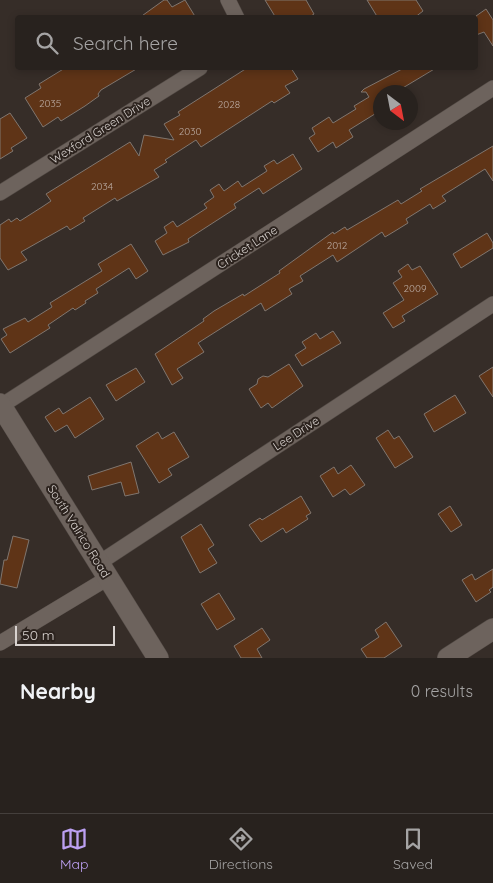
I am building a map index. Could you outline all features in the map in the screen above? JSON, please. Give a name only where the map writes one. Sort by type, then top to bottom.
[{"type":"street","points":[[228,0],[236,15]]},
{"type":"street","name":"Wexford Green Drive","points":[[0,193],[197,70]]},
{"type":"street","name":"Cricket Lane","points":[[1,405],[493,88]]},
{"type":"street","name":"Lee Drive","points":[[0,643],[103,570],[493,304]]},
{"type":"street","name":"South Valrico Road","points":[[1,405],[158,658]]},
{"type":"street","points":[[448,658],[493,629]]},
{"type":"building","points":[[164,0],[167,0],[172,7],[185,0],[194,15],[143,15]]},
{"type":"building","points":[[265,0],[306,0],[314,14],[312,15],[274,15]]},
{"type":"building","points":[[367,0],[416,0],[423,11],[418,15],[376,15]]},
{"type":"building","points":[[486,9],[493,20],[493,46],[484,32],[478,34],[477,15]]},
{"type":"building","points":[[62,70],[135,70],[101,90],[98,94],[99,96],[61,121],[58,117],[43,127],[25,98],[41,88],[39,84]]},
{"type":"building","points":[[244,70],[292,70],[298,79],[285,86],[290,93],[274,103],[272,101],[201,147],[196,140],[165,160],[167,162],[154,170],[159,177],[117,201],[115,198],[83,218],[85,221],[70,230],[67,226],[21,252],[27,260],[8,270],[0,258],[0,225],[9,219],[11,222],[17,218],[20,221],[42,207],[51,201],[46,194],[130,142],[139,156],[144,135],[174,140],[164,124],[180,115],[178,112]]},
{"type":"building","points":[[400,70],[433,70],[408,85],[373,85],[373,115],[349,130],[353,137],[336,148],[333,142],[318,152],[309,138],[315,134],[312,128],[329,117],[333,123],[356,109],[354,106],[369,97],[366,92],[361,92],[364,89]]},
{"type":"building","points":[[10,113],[27,138],[11,148],[13,151],[0,159],[0,119]]},
{"type":"building","points":[[493,146],[493,181],[485,169],[442,196],[446,201],[433,209],[430,204],[406,219],[408,223],[385,237],[382,232],[337,262],[333,255],[300,276],[303,281],[289,289],[292,294],[265,311],[261,303],[198,343],[204,352],[177,369],[183,378],[172,385],[155,354],[204,321],[203,319],[214,311],[243,294],[244,296],[280,273],[279,271],[333,232],[334,234],[345,227],[347,230],[398,200],[401,204],[422,191],[420,189]]},
{"type":"building","points":[[293,154],[302,169],[263,194],[259,188],[234,204],[236,208],[188,239],[189,242],[163,255],[155,241],[167,233],[164,227],[173,221],[177,227],[207,208],[204,204],[214,197],[210,190],[219,184],[224,191],[238,181],[242,187],[267,171],[264,166],[274,160],[277,164]]},
{"type":"building","points":[[487,233],[493,243],[493,248],[461,268],[453,254]]},
{"type":"building","points":[[131,244],[148,271],[136,279],[129,268],[96,289],[98,293],[85,301],[86,303],[75,310],[73,308],[48,325],[50,328],[10,353],[1,339],[7,335],[3,329],[25,318],[28,322],[52,307],[50,303],[102,271],[98,264]]},
{"type":"building","points":[[408,264],[412,270],[420,266],[438,294],[402,316],[405,321],[393,328],[383,313],[404,300],[393,283],[402,277],[398,271]]},
{"type":"building","points":[[333,331],[341,343],[302,366],[295,355],[306,348],[302,342],[316,333],[320,339]]},
{"type":"building","points":[[289,364],[303,386],[272,408],[268,403],[261,408],[249,389],[257,384],[258,379],[263,376],[268,377]]},
{"type":"building","points":[[493,367],[493,397],[479,376]]},
{"type":"building","points":[[136,368],[145,382],[116,401],[106,385]]},
{"type":"building","points":[[455,395],[466,413],[434,432],[424,414]]},
{"type":"building","points":[[90,397],[104,419],[75,438],[67,425],[55,432],[45,417],[59,408],[63,414]]},
{"type":"building","points":[[388,430],[394,439],[399,436],[413,457],[395,468],[376,438]]},
{"type":"building","points":[[158,432],[162,439],[174,432],[189,457],[168,469],[172,475],[159,483],[136,446]]},
{"type":"building","points":[[131,462],[139,493],[125,496],[121,482],[92,490],[88,476]]},
{"type":"building","points":[[351,465],[365,485],[350,495],[345,489],[333,497],[320,476],[334,467],[338,474]]},
{"type":"building","points":[[301,496],[311,513],[306,516],[308,519],[286,533],[283,528],[261,542],[249,525],[260,518],[262,520]]},
{"type":"building","points":[[450,506],[462,525],[451,532],[438,514]]},
{"type":"building","points":[[201,524],[214,545],[208,549],[217,563],[200,573],[181,537]]},
{"type":"building","points":[[13,536],[29,540],[17,588],[0,584],[4,560],[7,560]]},
{"type":"building","points":[[493,569],[493,587],[489,590],[491,592],[476,602],[462,580],[472,574],[475,580]]},
{"type":"building","points":[[219,593],[235,619],[217,630],[201,604]]},
{"type":"building","points":[[386,622],[402,646],[384,658],[367,658],[361,649],[379,637],[375,630]]},
{"type":"building","points":[[262,628],[270,640],[257,649],[262,658],[241,658],[234,646]]}]
